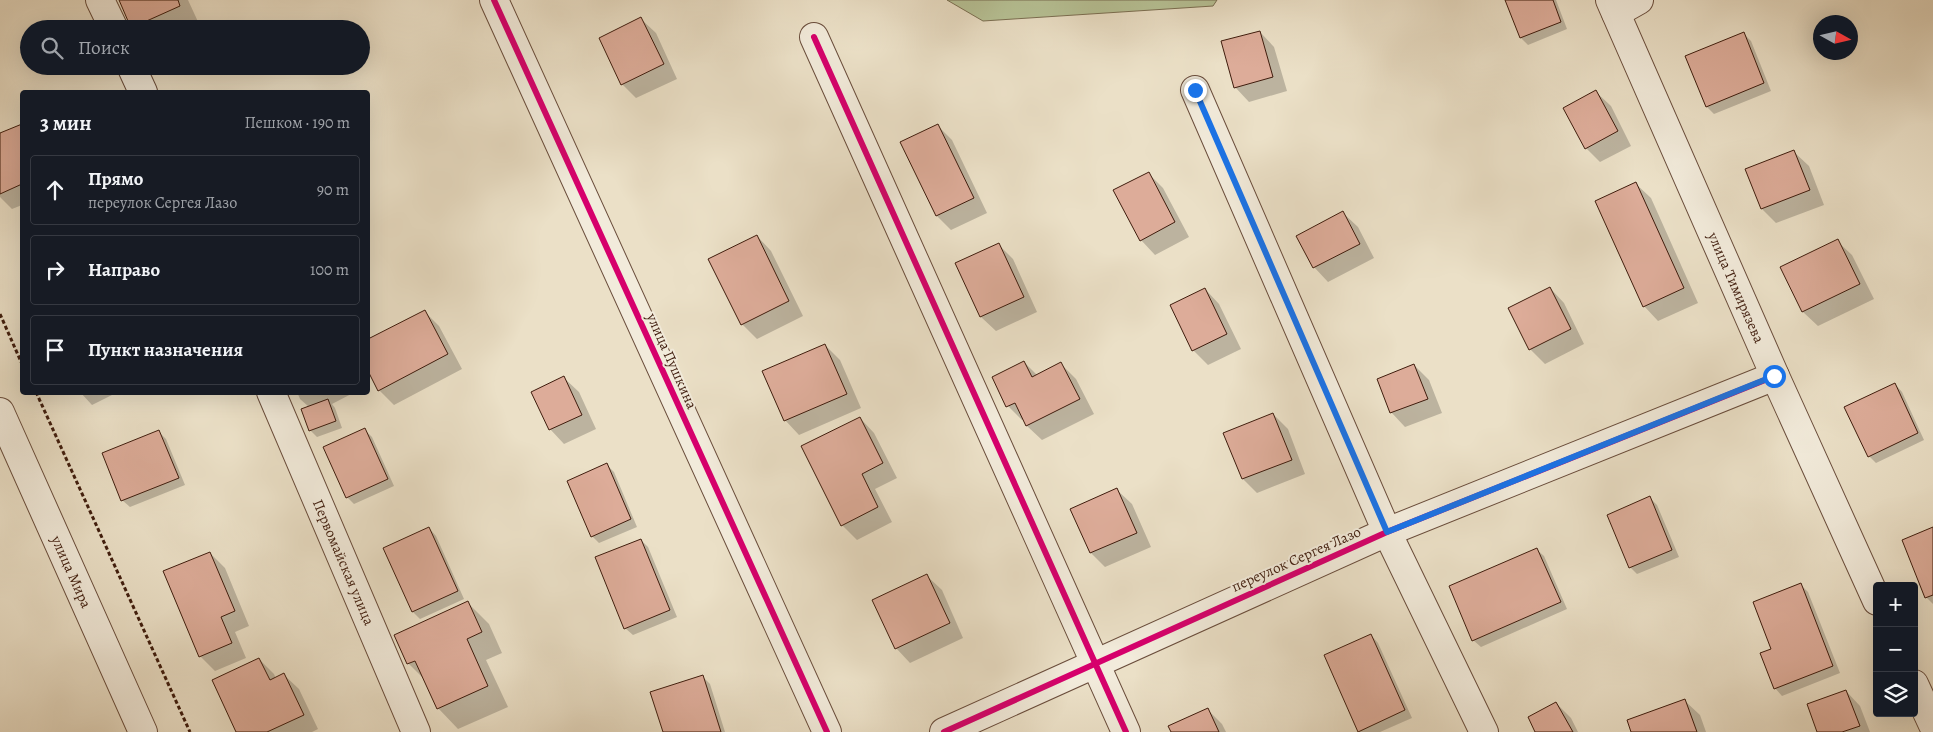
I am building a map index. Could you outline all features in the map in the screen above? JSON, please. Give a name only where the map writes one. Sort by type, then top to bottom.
[{"type":"street","points":[[100,0],[110,20]]},
{"type":"street","name":"улица Пушкина","points":[[494,0],[827,732]]},
{"type":"street","name":"улица Тимирязева","points":[[1622,4],[1774,376],[1873,592]]},
{"type":"street","points":[[814,37],[1126,732]]},
{"type":"street","points":[[135,75],[141,90]]},
{"type":"street","points":[[1195,90],[1387,532],[1484,732]]},
{"type":"street","name":"переулок Сергея Лазо","points":[[944,732],[1387,532],[1774,376]]},
{"type":"street","name":"Первомайская улица","points":[[272,395],[416,732]]},
{"type":"street","name":"улица Мира","points":[[0,412],[143,732]]},
{"type":"street","points":[[1918,693],[1933,725]]},
{"type":"path","points":[[0,314],[20,359]]},
{"type":"path","points":[[37,395],[190,732]]},
{"type":"green space","points":[[947,0],[1217,0],[1213,6],[983,21]]},
{"type":"building","points":[[119,0],[178,0],[180,6],[149,20],[128,20]]},
{"type":"building","points":[[1505,0],[1553,0],[1561,22],[1520,38]]},
{"type":"building","points":[[641,17],[664,64],[621,85],[599,38]]},
{"type":"building","points":[[1260,31],[1273,77],[1234,88],[1221,41]]},
{"type":"building","points":[[1744,32],[1764,83],[1706,107],[1685,56]]},
{"type":"building","points":[[1596,90],[1618,131],[1585,149],[1563,108]]},
{"type":"building","points":[[938,124],[974,198],[936,216],[900,142]]},
{"type":"building","points":[[20,125],[20,185],[0,194],[0,133]]},
{"type":"building","points":[[1794,150],[1810,190],[1761,209],[1745,169]]},
{"type":"building","points":[[1149,172],[1175,222],[1140,241],[1113,190]]},
{"type":"building","points":[[1636,182],[1684,288],[1643,307],[1595,201]]},
{"type":"building","points":[[1343,211],[1360,244],[1313,268],[1296,236]]},
{"type":"building","points":[[757,235],[789,301],[741,325],[708,259]]},
{"type":"building","points":[[1838,239],[1860,284],[1802,312],[1780,267]]},
{"type":"building","points":[[999,243],[1024,297],[980,317],[955,263]]},
{"type":"building","points":[[1550,287],[1571,329],[1529,350],[1508,308]]},
{"type":"building","points":[[1205,288],[1227,334],[1192,351],[1170,305]]},
{"type":"building","points":[[425,310],[448,354],[378,391],[370,375],[370,338]]},
{"type":"building","points":[[825,344],[847,394],[784,421],[762,371]]},
{"type":"building","points":[[1024,361],[1032,377],[1061,362],[1080,399],[1026,426],[1015,403],[1006,407],[992,377]]},
{"type":"building","points":[[1414,364],[1428,399],[1390,413],[1377,379]]},
{"type":"building","points":[[564,376],[582,415],[549,430],[531,392]]},
{"type":"building","points":[[1895,383],[1918,433],[1868,457],[1844,407]]},
{"type":"building","points":[[328,399],[336,421],[309,431],[301,409]]},
{"type":"building","points":[[1273,413],[1292,460],[1242,479],[1223,433]]},
{"type":"building","points":[[860,417],[883,463],[862,474],[878,507],[841,526],[801,446]]},
{"type":"building","points":[[365,428],[388,479],[346,498],[323,447]]},
{"type":"building","points":[[159,430],[179,478],[121,501],[102,453]]},
{"type":"building","points":[[607,463],[631,519],[591,537],[567,481]]},
{"type":"building","points":[[1117,488],[1137,533],[1090,553],[1070,509]]},
{"type":"building","points":[[1650,496],[1672,550],[1629,568],[1607,515]]},
{"type":"building","points":[[429,527],[458,591],[412,612],[383,548]]},
{"type":"building","points":[[1933,527],[1933,595],[1925,598],[1902,540]]},
{"type":"building","points":[[641,539],[670,610],[624,629],[595,557]]},
{"type":"building","points":[[1537,548],[1561,602],[1472,641],[1449,586]]},
{"type":"building","points":[[210,552],[235,611],[221,617],[232,643],[199,657],[163,571]]},
{"type":"building","points":[[927,574],[950,623],[895,649],[872,600]]},
{"type":"building","points":[[1801,583],[1833,666],[1774,689],[1760,653],[1771,649],[1753,602]]},
{"type":"building","points":[[468,601],[482,632],[467,639],[488,686],[437,709],[415,661],[407,664],[394,635]]},
{"type":"building","points":[[1371,634],[1405,710],[1358,732],[1324,655]]},
{"type":"building","points":[[259,658],[270,680],[284,673],[304,715],[267,732],[236,732],[212,680]]},
{"type":"building","points":[[703,675],[721,732],[663,732],[650,692]]},
{"type":"building","points":[[1846,690],[1860,726],[1842,732],[1817,732],[1807,704]]},
{"type":"building","points":[[1685,699],[1697,732],[1631,732],[1627,720]]},
{"type":"building","points":[[1556,702],[1573,732],[1535,732],[1528,717]]},
{"type":"building","points":[[1208,708],[1219,732],[1171,732],[1168,726]]},
{"type":"cycle path","points":[[494,0],[827,732]]},
{"type":"cycle path","points":[[814,37],[1126,732]]},
{"type":"cycle path","points":[[944,732],[1387,532],[1775,376]]},
{"type":"route","points":[[1195,90],[1387,532],[1774,376]]}]
